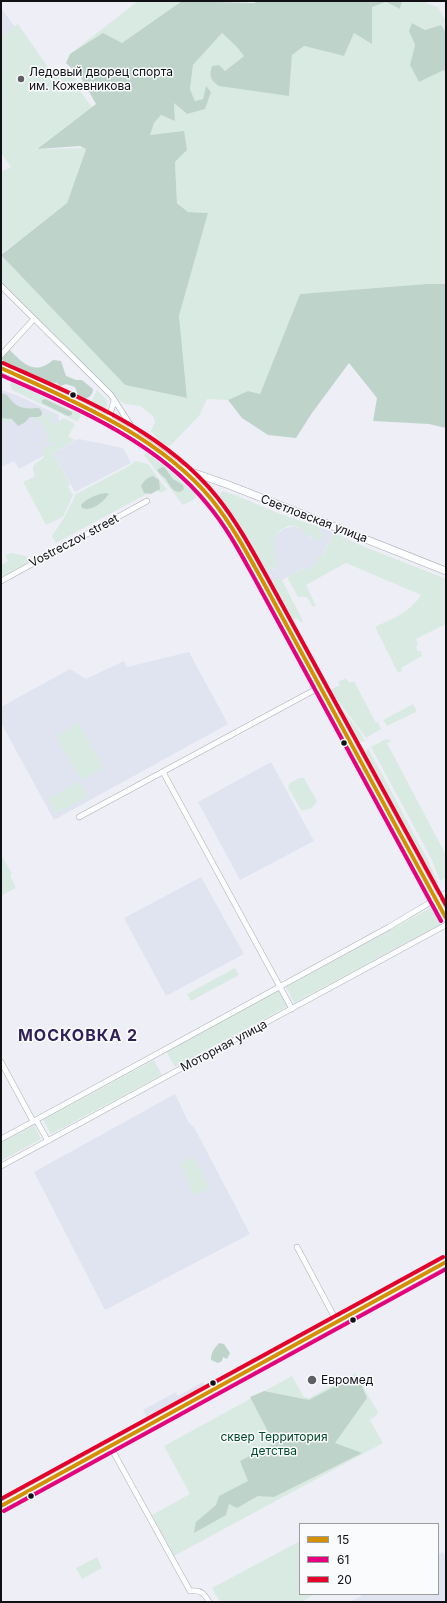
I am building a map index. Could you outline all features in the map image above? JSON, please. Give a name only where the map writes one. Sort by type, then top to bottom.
[{"type":"main road","points":[[1,368],[74,400],[109,419],[181,468],[223,514],[238,538],[446,918]]},
{"type":"main road","name":"Светловская улица","points":[[181,468],[229,485],[446,571]]},
{"type":"main road","points":[[1,1506],[446,1262]]},
{"type":"street","points":[[1,286],[100,383],[114,400],[140,440]]},
{"type":"street","points":[[1,355],[34,319]]},
{"type":"street","points":[[109,419],[114,400]]},
{"type":"street","name":"Vostreczov street","points":[[1,581],[147,502]]},
{"type":"street","points":[[79,817],[320,687]]},
{"type":"street","points":[[163,772],[292,1009]]},
{"type":"street","name":"Моторная улица","points":[[1,1139],[389,927],[446,893]]},
{"type":"street","name":"Моторная улица","points":[[1,1166],[446,925]]},
{"type":"street","points":[[1,1062],[48,1141]]},
{"type":"street","points":[[297,1247],[337,1322]]},
{"type":"street","points":[[110,1446],[190,1591],[199,1591],[204,1593],[209,1602]]},
{"type":"shaded area","points":[[1,8],[15,27],[1,37]]},
{"type":"shaded area","points":[[1,390],[19,396],[59,415],[58,442],[42,450],[45,455],[19,469],[14,461],[1,467]]},
{"type":"shaded area","points":[[79,439],[123,448],[131,463],[75,492],[53,453]]},
{"type":"shaded area","points":[[294,526],[303,529],[311,539],[321,530],[319,527],[338,534],[331,536],[319,563],[304,571],[303,568],[282,580],[277,578],[268,584],[260,570],[266,572],[275,569],[275,537],[283,529]]},
{"type":"shaded area","points":[[189,652],[228,724],[54,820],[1,723],[1,707],[70,669],[86,679],[124,661],[127,667]]},
{"type":"shaded area","points":[[271,762],[314,841],[240,880],[198,802]]},
{"type":"shaded area","points":[[201,877],[244,954],[166,996],[124,918]]},
{"type":"shaded area","points":[[175,1094],[189,1123],[194,1127],[250,1234],[105,1310],[34,1172]]},
{"type":"shaded area","points":[[203,1382],[207,1388],[148,1420],[143,1410],[176,1392],[178,1396]]},
{"type":"shaded area","points":[[443,1552],[446,1558],[446,1602],[350,1602],[363,1595],[439,1595],[439,1554]]},
{"type":"green space","points":[[138,1],[182,1],[122,43],[70,54]]},
{"type":"green space","points":[[182,1],[254,3],[258,1],[402,1],[400,9],[386,2],[372,7],[372,44],[354,33],[344,56],[304,46],[292,55],[289,96],[219,86],[214,82],[211,75],[212,66],[219,65],[225,71],[244,56],[222,33],[193,65],[190,89],[195,101],[203,99],[206,86],[211,92],[205,109],[187,114],[174,103],[175,121],[161,115],[154,123],[150,135],[184,131],[187,150],[175,162],[177,203],[188,212],[208,213],[179,316],[187,398],[125,385],[1,255],[67,203],[86,149],[80,146],[37,149],[96,104],[80,76],[66,63],[70,54],[103,33],[122,43]]},
{"type":"green space","points":[[402,1],[425,1],[426,3],[438,7],[446,21],[446,32],[441,25],[425,30],[412,23],[409,31],[415,45],[410,65],[419,82],[444,70],[446,74],[446,284],[426,284],[300,294],[260,394],[248,391],[228,400],[207,399],[199,416],[170,446],[161,443],[151,431],[155,422],[153,416],[140,406],[125,404],[118,400],[108,388],[1,283],[1,255],[125,385],[187,398],[179,316],[208,213],[188,212],[177,202],[175,162],[187,150],[149,135],[154,123],[160,115],[175,120],[174,103],[187,114],[211,92],[206,87],[203,99],[195,101],[190,89],[193,65],[222,33],[244,56],[225,71],[289,96],[292,55],[303,46],[344,56],[354,33],[372,7],[386,2],[400,9]]},
{"type":"green space","points":[[412,23],[425,30],[441,25],[446,32],[446,74],[444,70],[419,82],[410,65],[415,45],[409,31]]},
{"type":"green space","points":[[18,24],[54,76],[67,67],[77,80],[74,83],[92,107],[28,155],[37,149],[86,148],[67,203],[1,254],[1,172],[11,167],[1,153],[1,37]]},
{"type":"green space","points":[[426,284],[446,284],[446,428],[429,424],[373,421],[377,398],[349,363],[312,413],[296,438],[268,435],[242,418],[228,400],[248,391],[260,394],[300,294]]},
{"type":"green space","points":[[9,349],[24,363],[35,368],[47,365],[53,360],[61,361],[66,376],[76,380],[82,380],[93,389],[92,394],[87,398],[82,398],[78,395],[75,387],[66,384],[60,386],[57,383],[47,382],[44,379],[4,362],[1,358],[1,353]]},
{"type":"green space","points":[[12,382],[81,415],[78,422],[12,390],[10,384]]},
{"type":"green space","points":[[97,390],[107,400],[106,408],[90,404]]},
{"type":"green space","points":[[1,393],[7,395],[17,406],[24,408],[39,408],[42,415],[38,417],[30,417],[18,426],[12,419],[1,418]]},
{"type":"green space","points":[[45,399],[72,412],[72,415],[68,416],[42,403],[42,400]]},
{"type":"green space","points":[[21,406],[45,417],[48,412],[56,415],[51,419],[54,424],[64,418],[75,424],[68,437],[76,440],[53,453],[70,484],[68,486],[73,495],[63,517],[46,525],[23,482],[35,476],[33,469],[34,466],[44,457],[42,449],[52,444],[51,442],[47,442],[45,440],[49,438],[40,420],[35,423],[35,417],[28,413],[14,421],[4,422],[1,420],[15,408]]},
{"type":"green space","points":[[146,453],[163,465],[196,494],[195,499],[183,505],[144,455]]},
{"type":"green space","points":[[135,461],[148,464],[167,490],[160,493],[156,489],[56,543],[52,536],[65,516],[76,494],[131,465]]},
{"type":"green space","points":[[162,467],[165,468],[173,479],[183,485],[184,489],[180,492],[173,489],[157,470]]},
{"type":"green space","points":[[153,476],[159,480],[160,489],[151,494],[144,493],[141,486],[146,480]]},
{"type":"green space","points":[[222,491],[280,514],[319,527],[323,536],[320,540],[315,540],[298,527],[288,526],[280,531],[274,541],[277,566],[269,571],[260,570],[239,531],[224,511],[219,497]]},
{"type":"green space","points":[[106,493],[109,494],[97,506],[90,509],[82,508],[81,505],[89,498]]},
{"type":"green space","points":[[338,534],[355,543],[446,579],[446,624],[416,639],[418,644],[416,647],[418,651],[421,651],[422,656],[401,668],[402,671],[398,673],[375,627],[406,611],[421,595],[346,563],[306,585],[316,606],[313,607],[307,597],[298,597],[287,577],[303,568],[304,571],[318,563],[316,559],[323,555],[331,536]]},
{"type":"green space","points":[[12,553],[26,556],[28,561],[27,565],[1,579],[1,565],[8,561],[5,555]]},
{"type":"green space","points":[[277,578],[282,580],[303,621],[302,623],[296,618],[293,620],[288,611],[278,603],[268,584],[268,581]]},
{"type":"green space","points":[[346,678],[349,683],[354,681],[376,723],[378,722],[381,729],[366,738],[330,690],[340,685],[338,682]]},
{"type":"green space","points":[[327,693],[329,693],[360,732],[365,742],[355,739]]},
{"type":"green space","points":[[413,704],[416,712],[387,726],[383,720]]},
{"type":"green space","points":[[79,723],[104,768],[81,780],[56,736]]},
{"type":"green space","points":[[386,739],[392,741],[387,743],[446,855],[446,878],[440,881],[432,860],[371,747]]},
{"type":"green space","points":[[368,748],[427,858],[438,882],[433,884],[365,759],[365,753]]},
{"type":"green space","points":[[299,778],[304,778],[317,801],[312,807],[306,810],[301,810],[288,787],[290,783]]},
{"type":"green space","points":[[79,781],[88,797],[56,814],[48,799]]},
{"type":"green space","points":[[1,854],[12,874],[10,875],[16,888],[1,896]]},
{"type":"green space","points":[[432,907],[441,924],[294,1003],[286,987]]},
{"type":"green space","points":[[235,968],[239,975],[191,1001],[187,994]]},
{"type":"green space","points":[[279,989],[288,1006],[175,1067],[166,1051]]},
{"type":"green space","points":[[154,1060],[162,1075],[51,1134],[43,1120]]},
{"type":"green space","points":[[34,1125],[41,1139],[1,1161],[1,1143]]},
{"type":"green space","points":[[192,1157],[195,1159],[209,1186],[208,1189],[197,1195],[193,1193],[180,1164]]},
{"type":"green space","points":[[219,1343],[224,1344],[230,1353],[227,1359],[223,1357],[222,1361],[218,1363],[211,1360],[211,1357],[213,1351]]},
{"type":"green space","name":"сквер Территория детства","points":[[355,1373],[378,1412],[376,1416],[370,1420],[383,1443],[174,1556],[152,1515],[190,1494],[164,1446],[292,1376],[304,1397],[309,1398]]},
{"type":"green space","points":[[357,1375],[367,1398],[335,1443],[362,1453],[274,1497],[258,1496],[237,1508],[229,1504],[226,1515],[194,1533],[196,1522],[216,1505],[219,1496],[248,1481],[240,1461],[274,1443],[250,1397],[264,1391],[309,1400]]},
{"type":"green space","points":[[299,1542],[299,1595],[313,1595],[301,1602],[220,1602],[212,1588]]},
{"type":"green space","points":[[97,1557],[102,1568],[82,1579],[76,1568]]},
{"type":"transit line","name":"20","points":[[3,363],[61,389],[119,418],[172,453],[196,474],[217,497],[238,526],[256,557],[446,905]]},
{"type":"transit line","name":"15","points":[[1,368],[87,408],[142,439],[191,477],[212,500],[233,529],[251,560],[446,918]]},
{"type":"transit line","name":"61","points":[[1,375],[85,413],[139,444],[164,462],[187,482],[208,505],[228,533],[246,563],[441,921]]},
{"type":"transit line","name":"20","points":[[1,1499],[443,1257]]},
{"type":"transit line","name":"15","points":[[1,1506],[446,1262]]},
{"type":"transit line","name":"61","points":[[4,1511],[446,1269]]},
{"type":"place","name":"Ледовый дворец спорта им. Кожевникова","points":[[21,79]]},
{"type":"place","name":"Евромед","points":[[312,1380]]},
{"type":"district","name":"МОСКОВКА 2","points":[[78,1036]]}]
